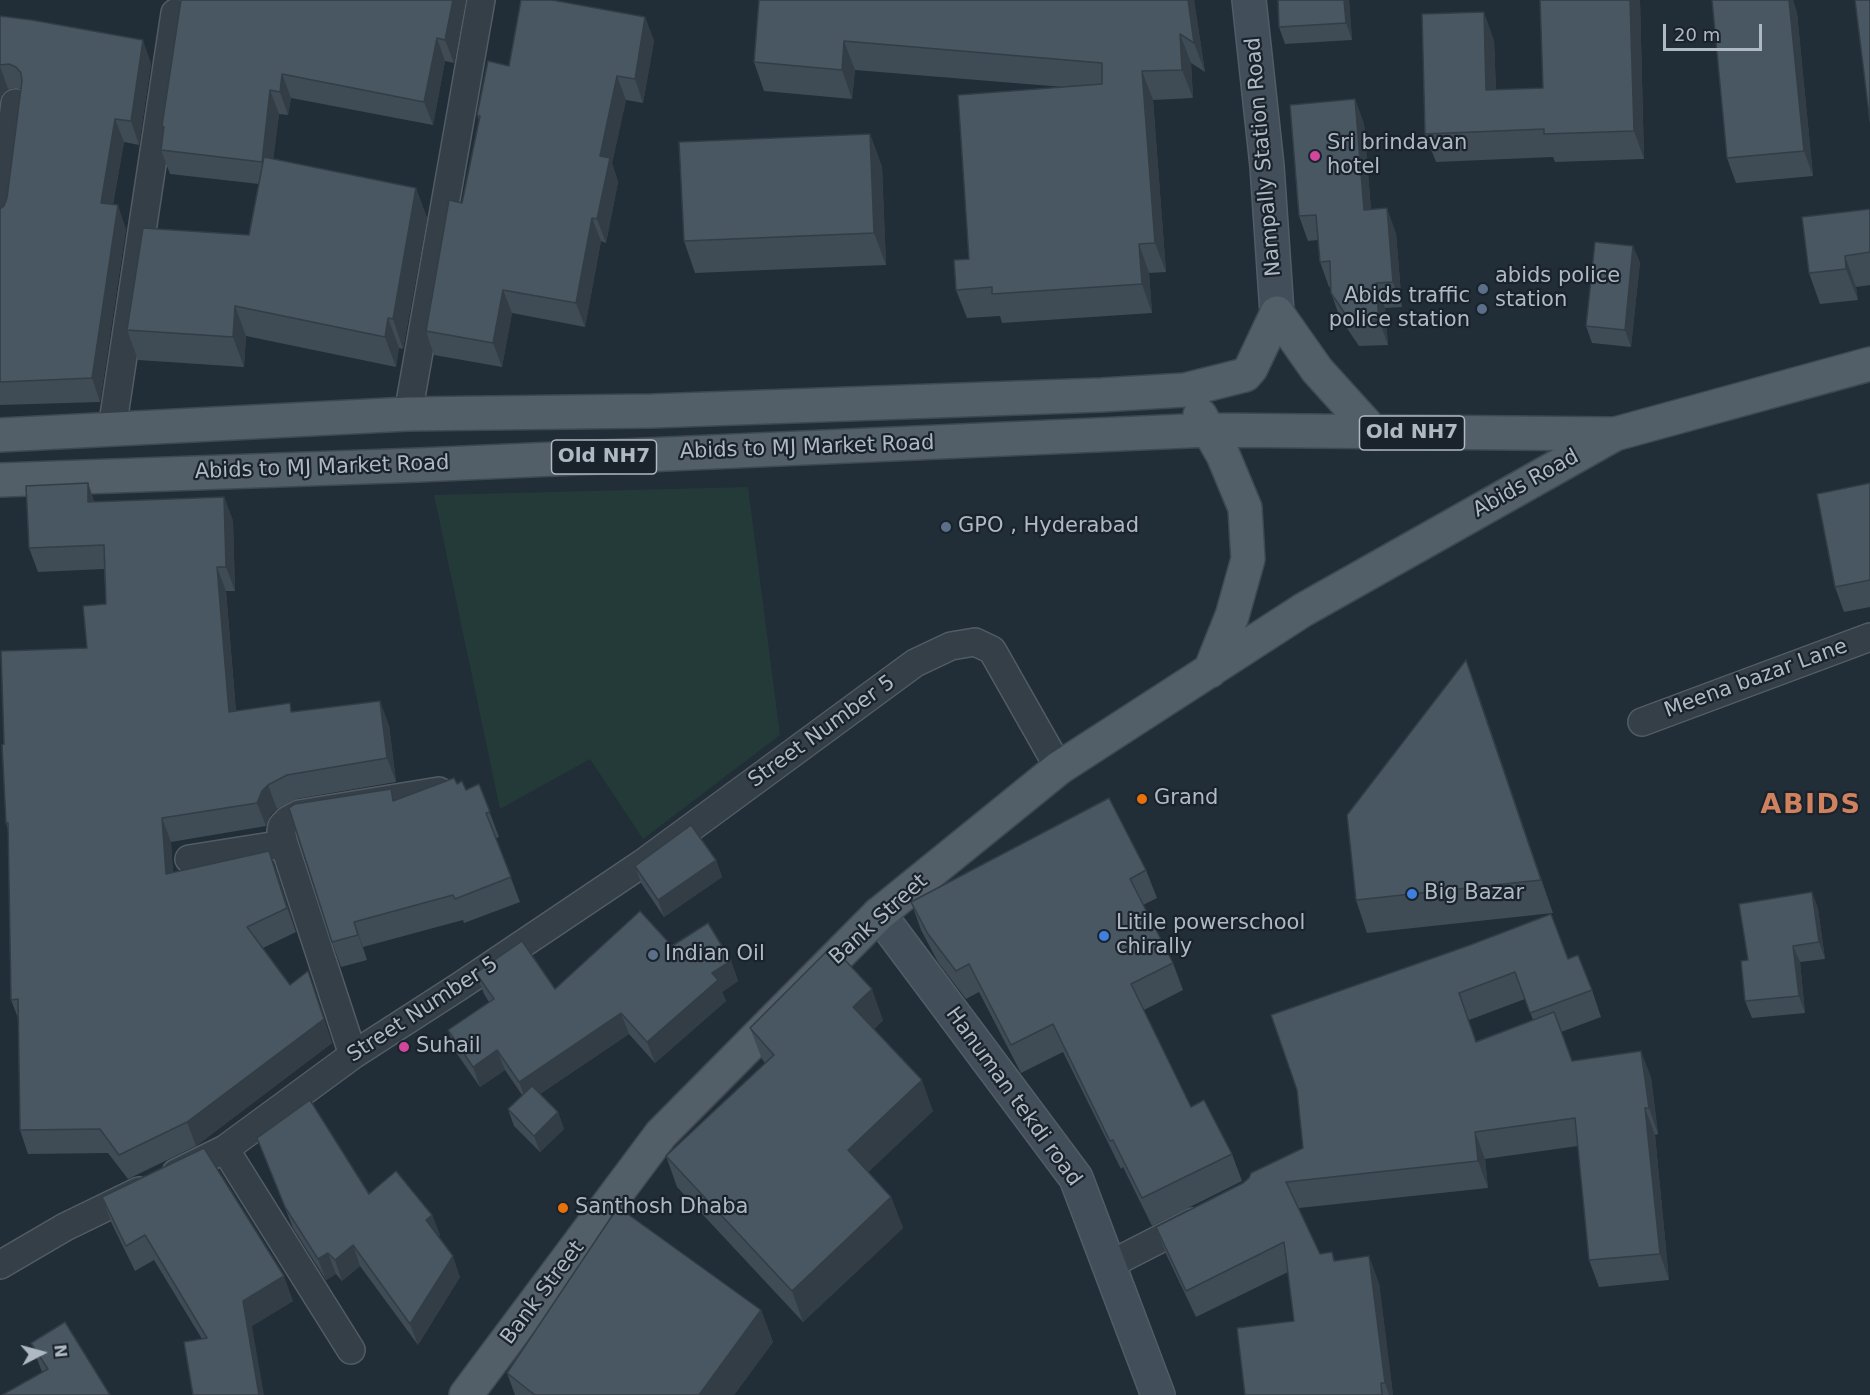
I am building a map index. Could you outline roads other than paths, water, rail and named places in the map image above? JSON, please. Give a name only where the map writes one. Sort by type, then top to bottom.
[{"type":"main road","name":"Abids to MJ Market Road","points":[[0,435],[408,414],[652,411],[1185,390],[1245,375],[1251,368],[1277,313]]},
{"type":"main road","points":[[1277,313],[1317,370],[1374,433]]},
{"type":"main road","name":"Abids Road","points":[[1210,670],[1303,610],[1615,434],[1870,364]]},
{"type":"main road","points":[[1185,390],[1223,455],[1245,508],[1248,559],[1232,616],[1210,670]]},
{"type":"main road","name":"Abids to MJ Market Road","points":[[0,480],[1209,430],[1615,434]]},
{"type":"main road","name":"Bank Street","points":[[468,1394],[661,1134],[879,914],[1059,768],[1210,670]]},
{"type":"street","points":[[408,414],[481,0]]},
{"type":"street","name":"Nampally Station Road","points":[[1250,0],[1267,166],[1277,313]]},
{"type":"street","points":[[112,429],[176,13]]},
{"type":"street","points":[[0,220],[15,103]]},
{"type":"street","name":"Meena bazar Lane","points":[[1642,722],[1870,637]]},
{"type":"street","name":"Street Number 5","points":[[0,1265],[65,1227],[225,1149],[353,1055],[643,863],[915,663],[951,646],[975,642],[992,650],[1059,768]]},
{"type":"street","points":[[353,1055],[284,844],[282,826],[299,814],[441,790]]},
{"type":"street","points":[[189,859],[284,844]]},
{"type":"street","name":"Hanuman tekdi road","points":[[879,914],[1076,1178],[1158,1395]]},
{"type":"street","points":[[225,1149],[351,1350]]},
{"type":"street","points":[[1109,1265],[1214,1212]]},
{"type":"place","name":"Sri brindavan hotel","points":[[1315,156]]},
{"type":"place","name":"abids police station","points":[[1483,289]]},
{"type":"place","name":"Abids traffic police station","points":[[1482,309]]},
{"type":"place","name":"GPO , Hyderabad","points":[[946,527]]},
{"type":"place","name":"Grand","points":[[1142,799]]},
{"type":"place","name":"Big Bazar","points":[[1412,894]]},
{"type":"place","name":"Litile powerschool chirally","points":[[1104,936]]},
{"type":"place","name":"Indian Oil","points":[[653,955]]},
{"type":"place","name":"Suhail","points":[[404,1047]]},
{"type":"place","name":"Santhosh Dhaba","points":[[563,1208]]},
{"type":"district","name":"ABIDS","points":[[1811,806]]}]
